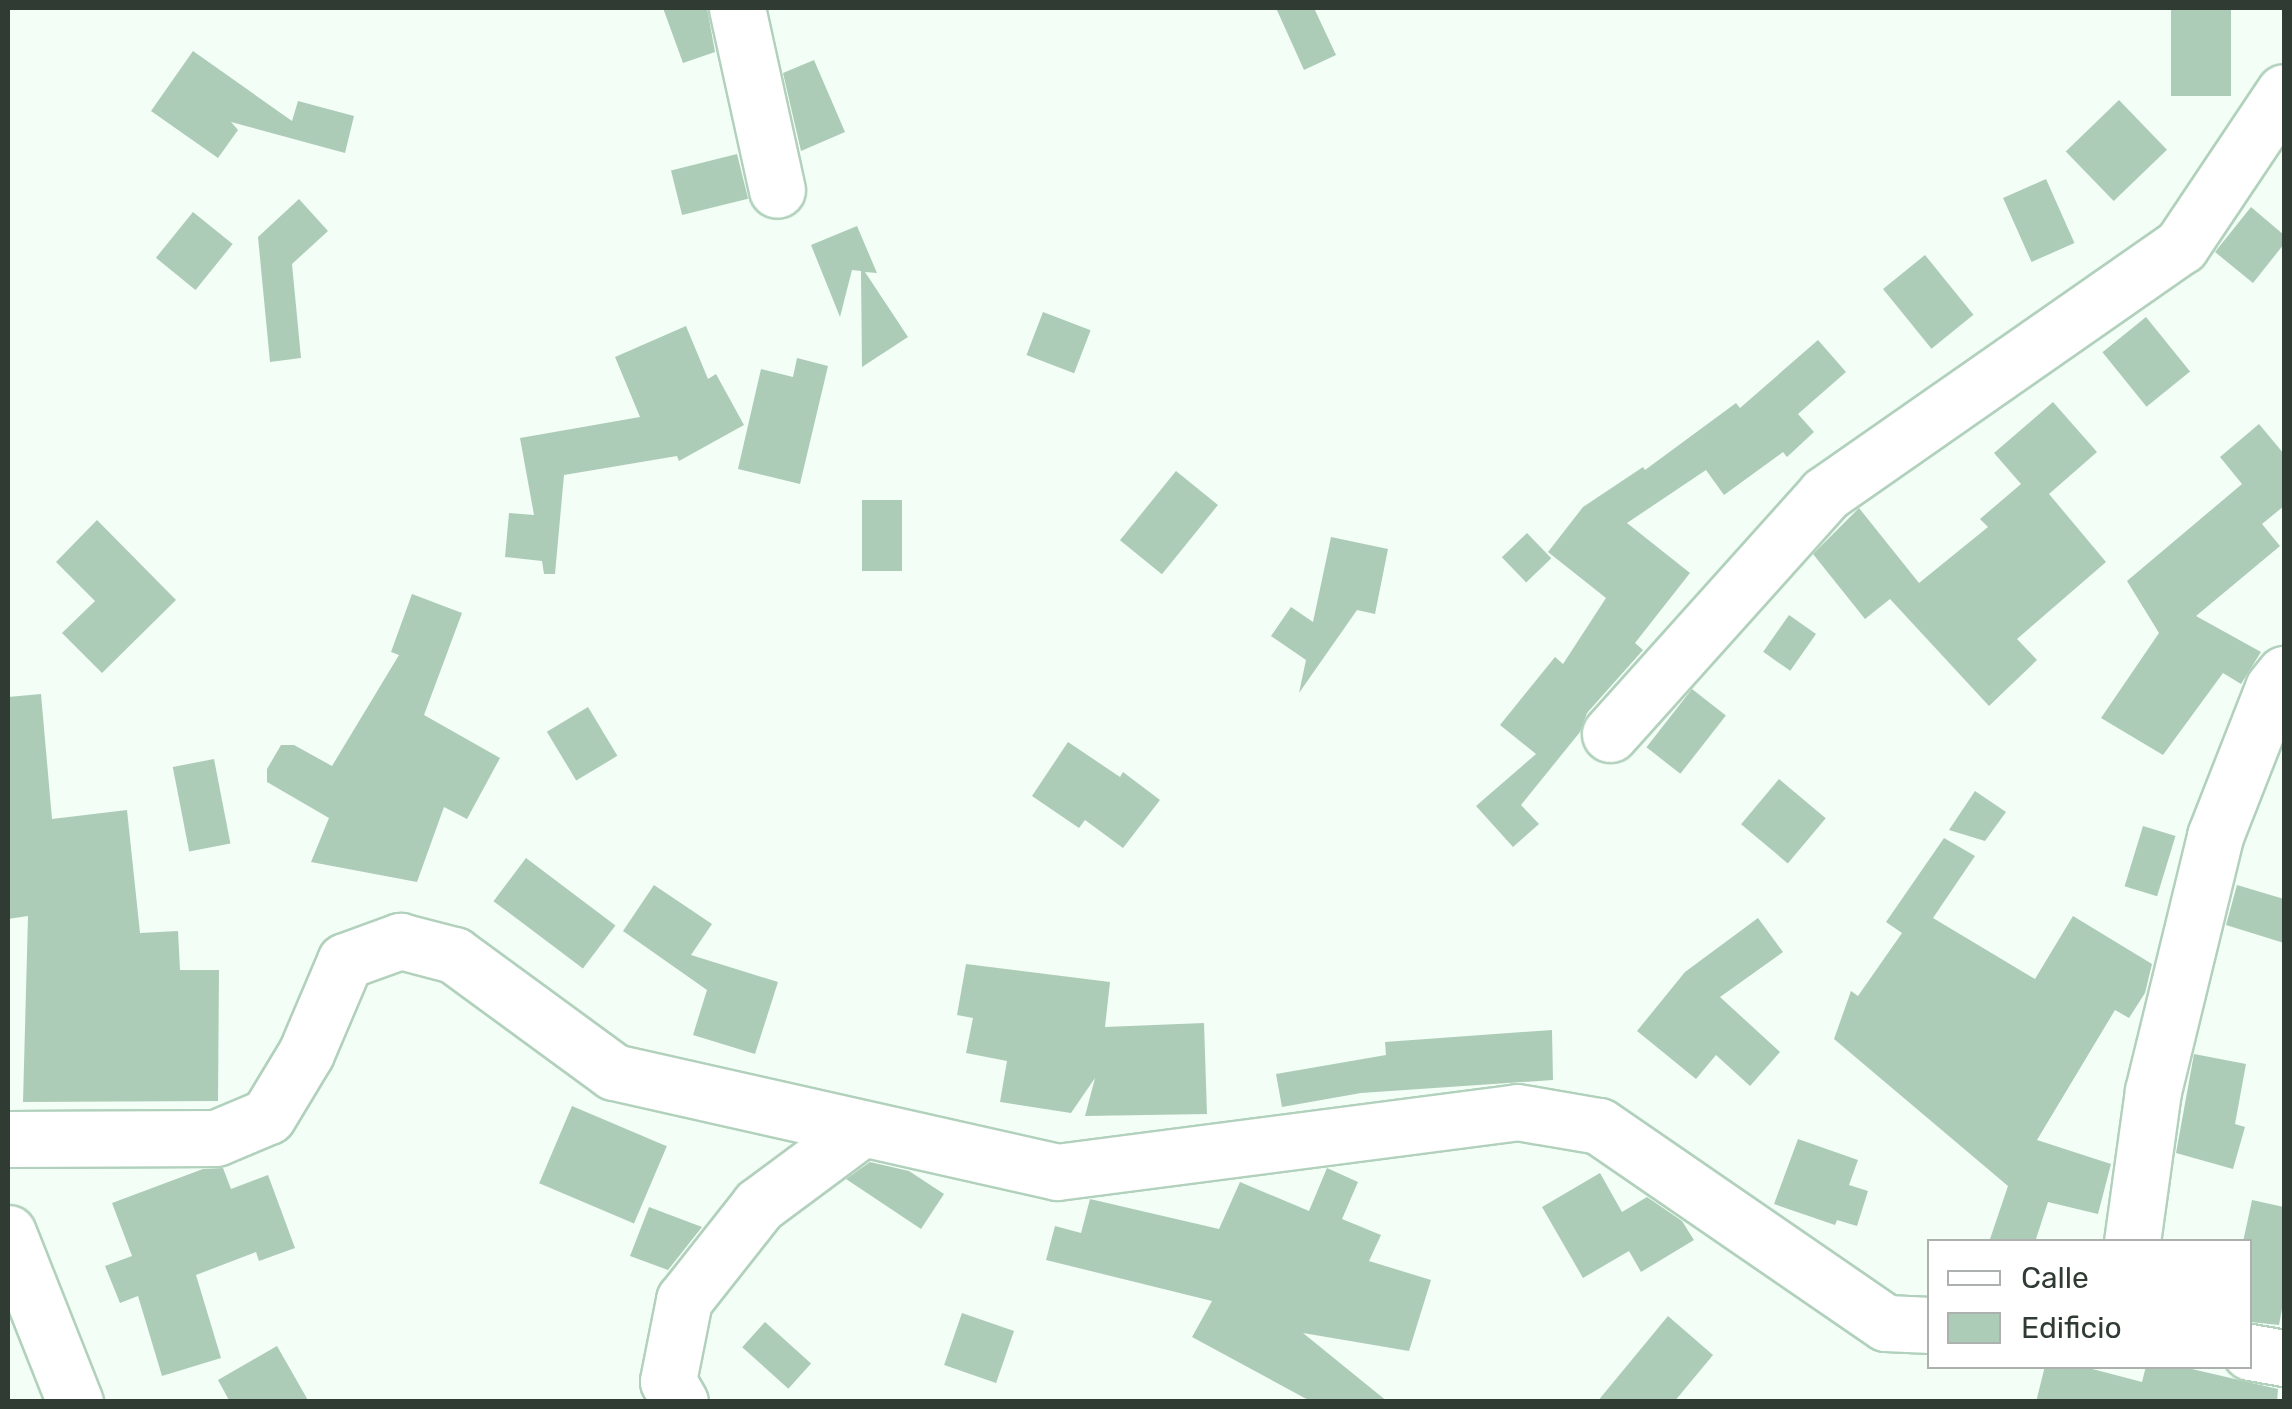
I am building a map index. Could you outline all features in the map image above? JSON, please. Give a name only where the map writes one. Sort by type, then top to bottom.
[{"type":"street","points":[[737,8],[777,190]]},
{"type":"street","points":[[1610,734],[1826,494],[2182,246],[2284,92]]},
{"type":"street","points":[[2132,1239],[2153,1091],[2215,836],[2273,688],[2284,674]]},
{"type":"street","points":[[8,1139],[216,1138],[268,1116],[306,1053],[345,961],[400,941],[454,955],[614,1072],[1056,1172],[1517,1112],[1599,1126],[1886,1324],[1927,1325]]},
{"type":"street","points":[[680,1402],[668,1381],[684,1300],[759,1205],[860,1130]]},
{"type":"street","points":[[8,1232],[75,1402]]},
{"type":"street","points":[[2252,1352],[2284,1358]]},
{"type":"building","points":[[663,8],[707,8],[715,52],[683,63]]},
{"type":"building","points":[[1276,8],[1314,8],[1336,55],[1304,70]]},
{"type":"building","points":[[2171,8],[2231,8],[2231,96],[2171,96]]},
{"type":"building","points":[[193,51],[292,121],[298,101],[354,116],[345,153],[231,122],[238,130],[218,158],[151,111]]},
{"type":"building","points":[[814,60],[845,132],[801,151],[783,73]]},
{"type":"building","points":[[2119,100],[2167,150],[2114,201],[2066,151]]},
{"type":"building","points":[[737,154],[748,199],[682,215],[671,170]]},
{"type":"building","points":[[2046,179],[2074,243],[2032,262],[2003,198]]},
{"type":"building","points":[[299,199],[328,231],[292,264],[301,358],[270,362],[258,237]]},
{"type":"building","points":[[2251,207],[2284,235],[2284,244],[2253,283],[2215,252]]},
{"type":"building","points":[[193,212],[233,244],[196,290],[156,258]]},
{"type":"building","points":[[857,226],[877,273],[865,272],[908,337],[862,367],[861,271],[852,270],[840,317],[811,245]]},
{"type":"building","points":[[1925,255],[1973,315],[1931,349],[1883,289]]},
{"type":"building","points":[[1043,312],[1091,330],[1074,373],[1027,355]]},
{"type":"building","points":[[2146,317],[2190,371],[2147,407],[2102,352]]},
{"type":"building","points":[[686,326],[708,379],[716,374],[744,425],[679,461],[677,456],[564,475],[555,574],[544,574],[542,561],[505,557],[509,513],[534,515],[520,438],[640,417],[615,357]]},
{"type":"building","points":[[1818,340],[1846,372],[1798,414],[1814,432],[1787,457],[1783,452],[1724,495],[1706,470],[1627,523],[1690,573],[1635,643],[1643,650],[1587,713],[1580,732],[1521,805],[1539,824],[1513,847],[1476,806],[1536,754],[1500,725],[1555,657],[1563,664],[1606,598],[1548,552],[1583,507],[1643,467],[1645,470],[1736,403],[1740,408]]},
{"type":"building","points":[[797,358],[828,366],[800,484],[738,469],[761,369],[793,377]]},
{"type":"building","points":[[2053,402],[2097,452],[2049,494],[2106,562],[2017,639],[2037,660],[1989,706],[1890,599],[1865,619],[1813,554],[1859,508],[1919,583],[1988,527],[1980,519],[2021,484],[1994,453]]},
{"type":"building","points":[[2259,424],[2284,454],[2284,506],[2262,524],[2280,546],[2196,616],[2261,652],[2241,684],[2223,673],[2163,755],[2101,718],[2159,633],[2127,581],[2242,484],[2220,457]]},
{"type":"building","points":[[1176,471],[1218,505],[1162,574],[1120,540]]},
{"type":"building","points":[[862,500],[902,500],[902,571],[862,571]]},
{"type":"building","points":[[97,520],[176,600],[102,673],[62,633],[95,601],[56,562]]},
{"type":"building","points":[[1527,533],[1551,558],[1526,582],[1502,557]]},
{"type":"building","points":[[1331,537],[1388,549],[1375,614],[1357,610],[1299,693],[1306,660],[1271,636],[1291,607],[1313,622]]},
{"type":"building","points":[[412,594],[462,613],[424,715],[500,758],[467,819],[444,807],[417,882],[311,862],[329,818],[267,782],[267,769],[281,745],[294,745],[332,766],[399,655],[391,652]]},
{"type":"building","points":[[1789,615],[1816,634],[1790,671],[1763,652]]},
{"type":"building","points":[[1692,689],[1726,715],[1680,774],[1646,747]]},
{"type":"building","points":[[41,694],[52,819],[127,810],[140,933],[178,931],[180,970],[219,970],[218,1101],[23,1102],[28,916],[8,919],[8,697]]},
{"type":"building","points":[[588,707],[617,756],[576,781],[547,732]]},
{"type":"building","points":[[1068,742],[1120,777],[1123,772],[1160,800],[1123,848],[1085,820],[1079,828],[1032,796]]},
{"type":"building","points":[[214,759],[230,843],[189,851],[173,767]]},
{"type":"building","points":[[1779,779],[1826,818],[1788,863],[1741,824]]},
{"type":"building","points":[[1975,791],[2006,812],[1985,841],[1949,830]]},
{"type":"building","points":[[2143,826],[2176,836],[2157,896],[2125,886]]},
{"type":"building","points":[[1944,838],[1975,856],[1933,918],[2035,979],[2073,916],[2152,964],[2145,993],[2129,1018],[2115,1010],[2037,1140],[2111,1164],[2098,1214],[2048,1202],[2036,1239],[1990,1239],[2008,1186],[1834,1039],[1851,991],[1858,996],[1902,933],[1886,922]]},
{"type":"building","points":[[526,858],[615,925],[583,969],[494,901]]},
{"type":"building","points":[[654,885],[712,924],[691,955],[778,982],[755,1054],[693,1035],[707,990],[623,931]]},
{"type":"building","points":[[2237,885],[2284,899],[2284,943],[2226,925]]},
{"type":"building","points":[[1758,918],[1783,952],[1720,997],[1780,1052],[1750,1086],[1716,1055],[1696,1079],[1637,1031],[1685,972]]},
{"type":"building","points":[[966,964],[1110,982],[1105,1027],[1204,1023],[1207,1114],[1085,1116],[1095,1078],[1071,1113],[1000,1102],[1007,1061],[966,1053],[973,1018],[957,1015]]},
{"type":"building","points":[[1552,1030],[1553,1080],[1361,1093],[1282,1107],[1276,1074],[1386,1055],[1385,1042]]},
{"type":"building","points":[[2194,1054],[2246,1064],[2235,1124],[2245,1127],[2233,1169],[2176,1153]]},
{"type":"building","points":[[572,1106],[667,1146],[634,1224],[539,1183]]},
{"type":"building","points":[[1798,1139],[1858,1160],[1849,1185],[1868,1191],[1857,1226],[1837,1220],[1835,1225],[1774,1204]]},
{"type":"building","points":[[870,1162],[909,1171],[944,1194],[921,1229],[846,1179]]},
{"type":"building","points":[[223,1168],[231,1189],[268,1175],[295,1248],[259,1261],[256,1252],[196,1275],[221,1358],[162,1376],[138,1296],[120,1303],[105,1266],[132,1256],[112,1203],[203,1169]]},
{"type":"building","points":[[1327,1168],[1358,1182],[1342,1219],[1381,1235],[1369,1261],[1431,1280],[1409,1351],[1303,1333],[1388,1402],[1312,1402],[1192,1337],[1212,1301],[1046,1260],[1055,1226],[1081,1233],[1090,1199],[1219,1229],[1240,1182],[1309,1211]]},
{"type":"building","points":[[1600,1173],[1622,1212],[1647,1197],[1682,1221],[1694,1240],[1641,1272],[1629,1251],[1583,1278],[1542,1207]]},
{"type":"building","points":[[2252,1200],[2284,1207],[2284,1298],[2279,1325],[2252,1322],[2252,1239],[2244,1239]]},
{"type":"building","points":[[649,1207],[702,1227],[668,1270],[630,1256]]},
{"type":"building","points":[[962,1313],[1014,1331],[996,1383],[944,1365]]},
{"type":"building","points":[[1668,1316],[1713,1355],[1674,1402],[1597,1402]]},
{"type":"building","points":[[765,1322],[811,1363],[788,1389],[742,1347]]},
{"type":"building","points":[[277,1346],[309,1402],[230,1402],[218,1380]]},
{"type":"building","points":[[2044,1369],[2092,1369],[2142,1382],[2145,1369],[2192,1369],[2278,1389],[2277,1402],[2036,1402]]}]
